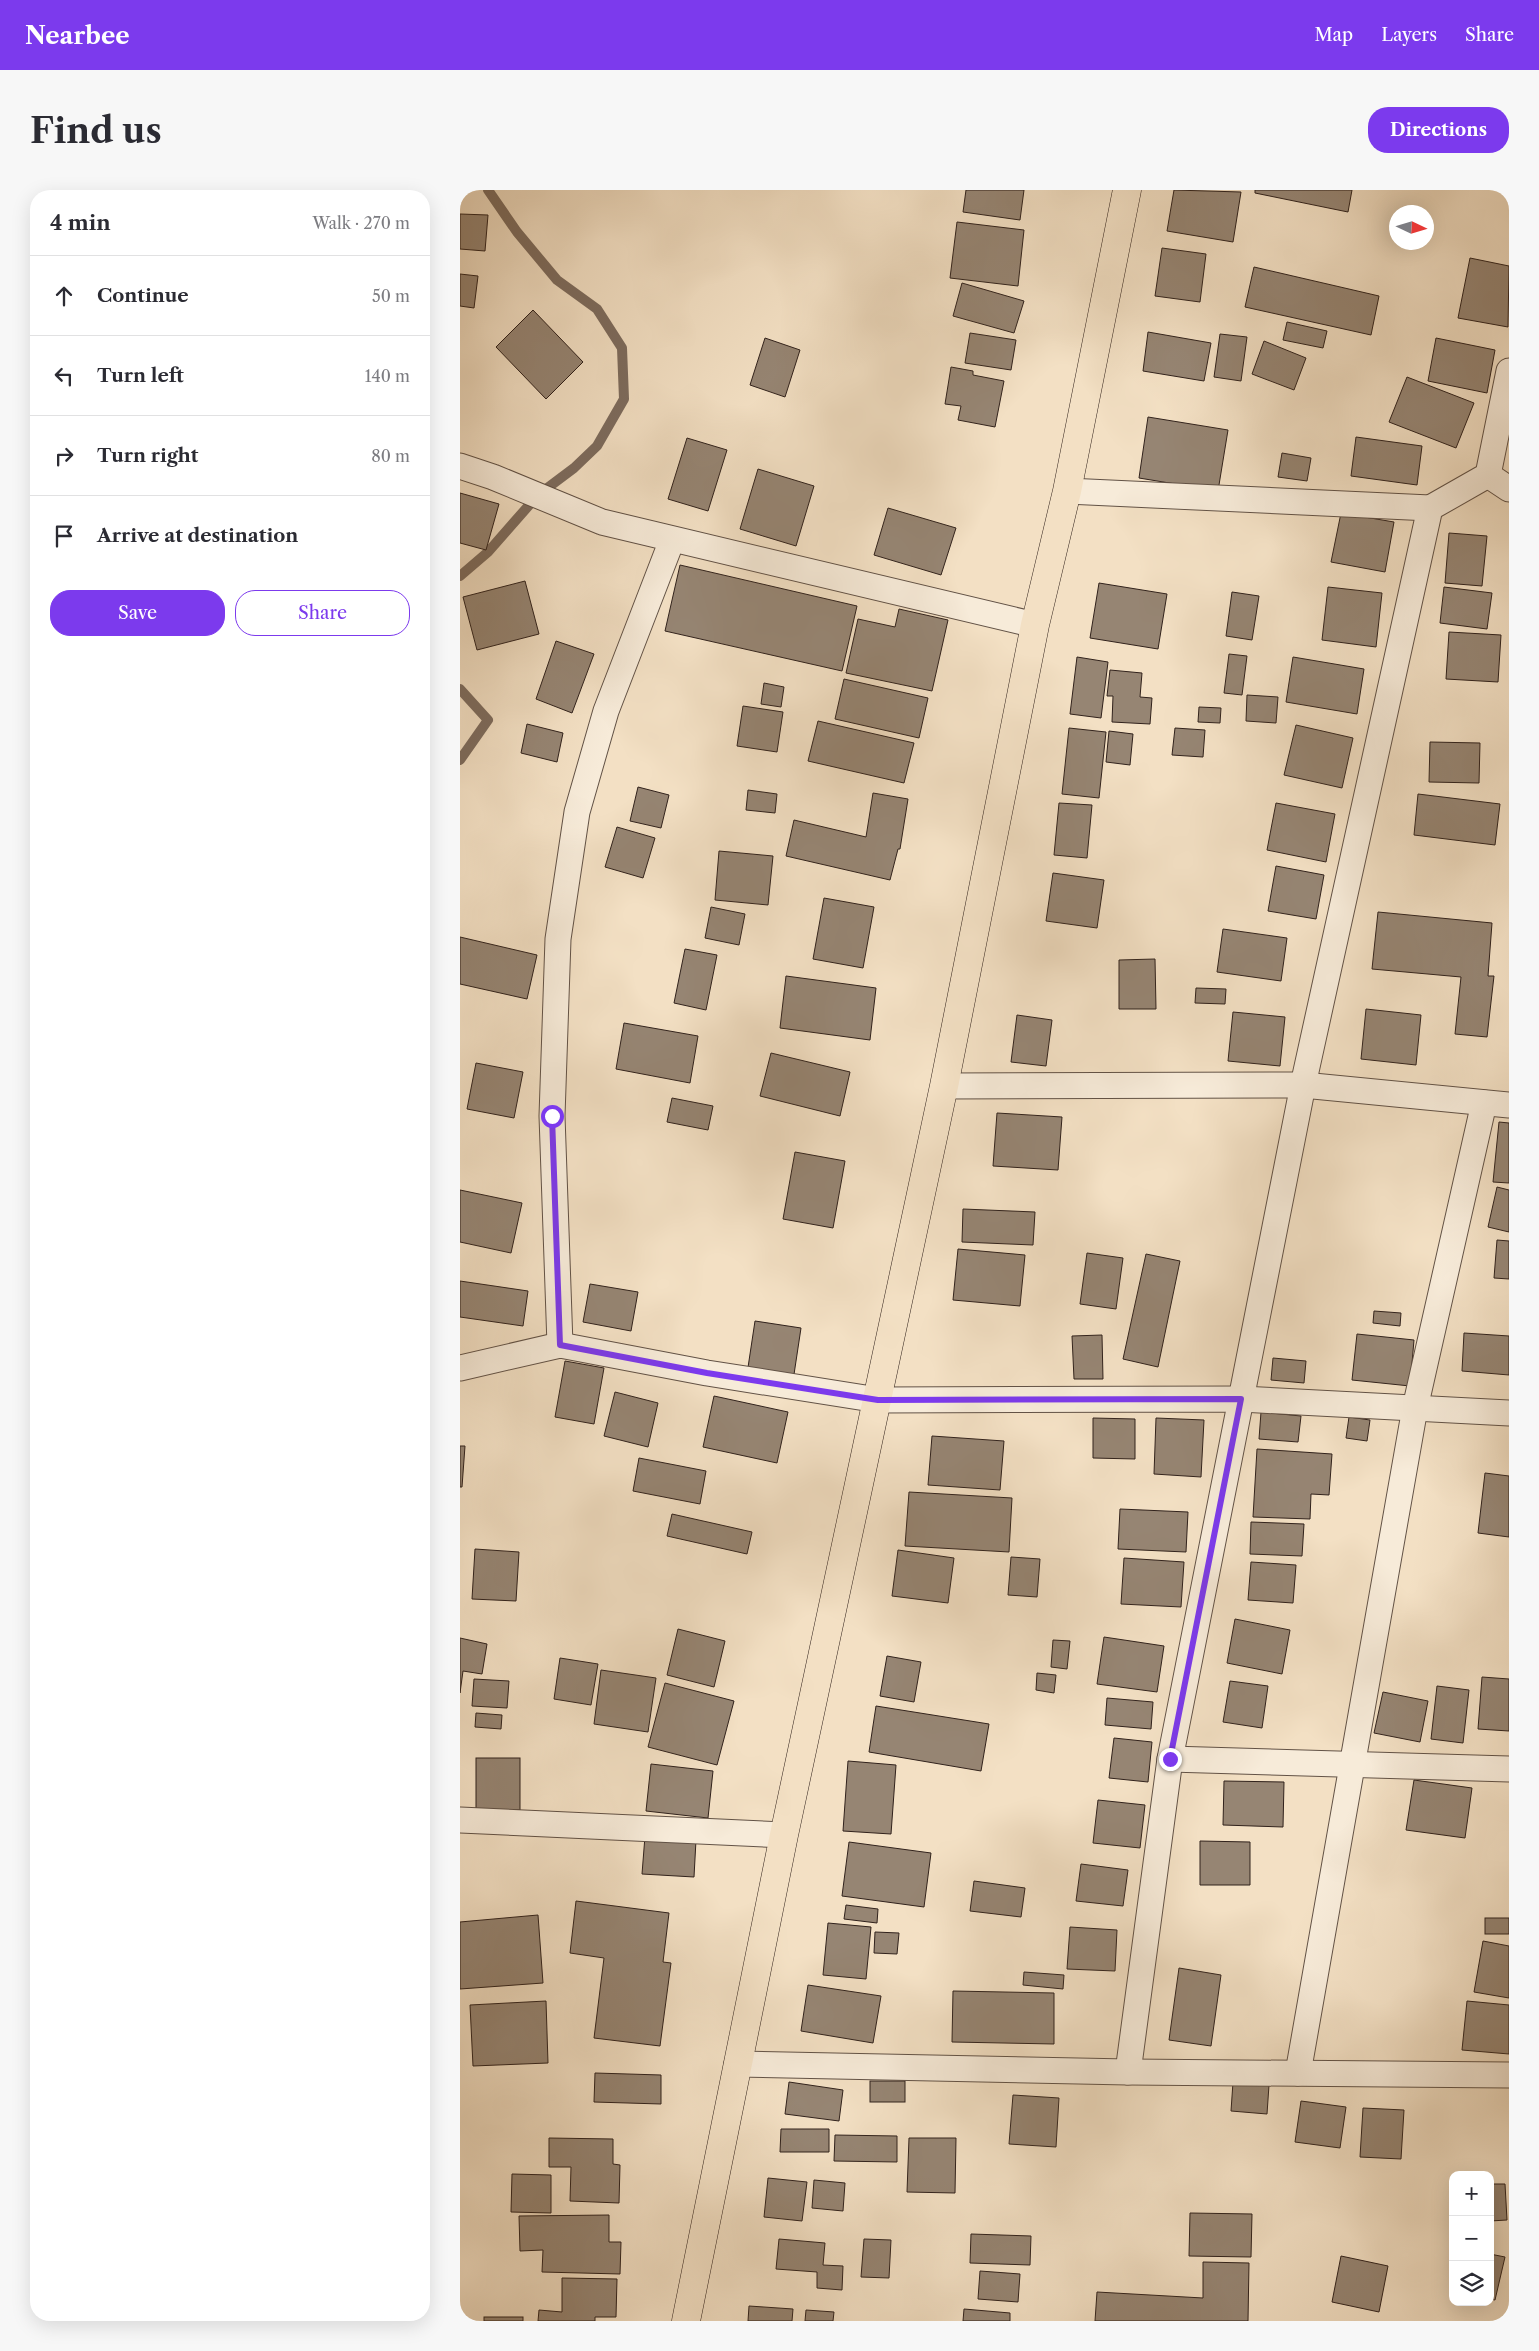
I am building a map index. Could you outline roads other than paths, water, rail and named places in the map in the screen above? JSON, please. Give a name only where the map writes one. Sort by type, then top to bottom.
[{"type":"highway","points":[[686,2321],[784,1835],[944,1086],[1035,625],[1067,491],[1127,190]]},
{"type":"street","points":[[1067,491],[1430,508],[1488,475],[1509,371]]},
{"type":"street","points":[[460,466],[493,477],[602,522],[1035,625]]},
{"type":"street","points":[[1488,475],[1509,489]]},
{"type":"street","points":[[1128,2072],[1170,1759],[1303,1085],[1430,508]]},
{"type":"street","points":[[560,1345],[552,1116],[558,939],[577,812],[606,711],[672,540]]},
{"type":"street","points":[[944,1086],[1303,1085],[1509,1105]]},
{"type":"street","points":[[1298,2073],[1415,1408],[1484,1103]]},
{"type":"street","points":[[460,1368],[560,1345],[707,1373],[878,1400],[1241,1399],[1509,1413]]},
{"type":"street","points":[[1170,1759],[1509,1769]]},
{"type":"street","points":[[460,1820],[784,1835]]},
{"type":"street","points":[[737,2064],[1128,2072],[1509,2075]]},
{"type":"waterway","points":[[460,576],[488,552],[538,495],[574,468],[597,446],[624,399],[622,348],[597,309],[557,280],[517,232],[488,190]]},
{"type":"waterway","points":[[460,689],[488,720],[460,760]]}]
